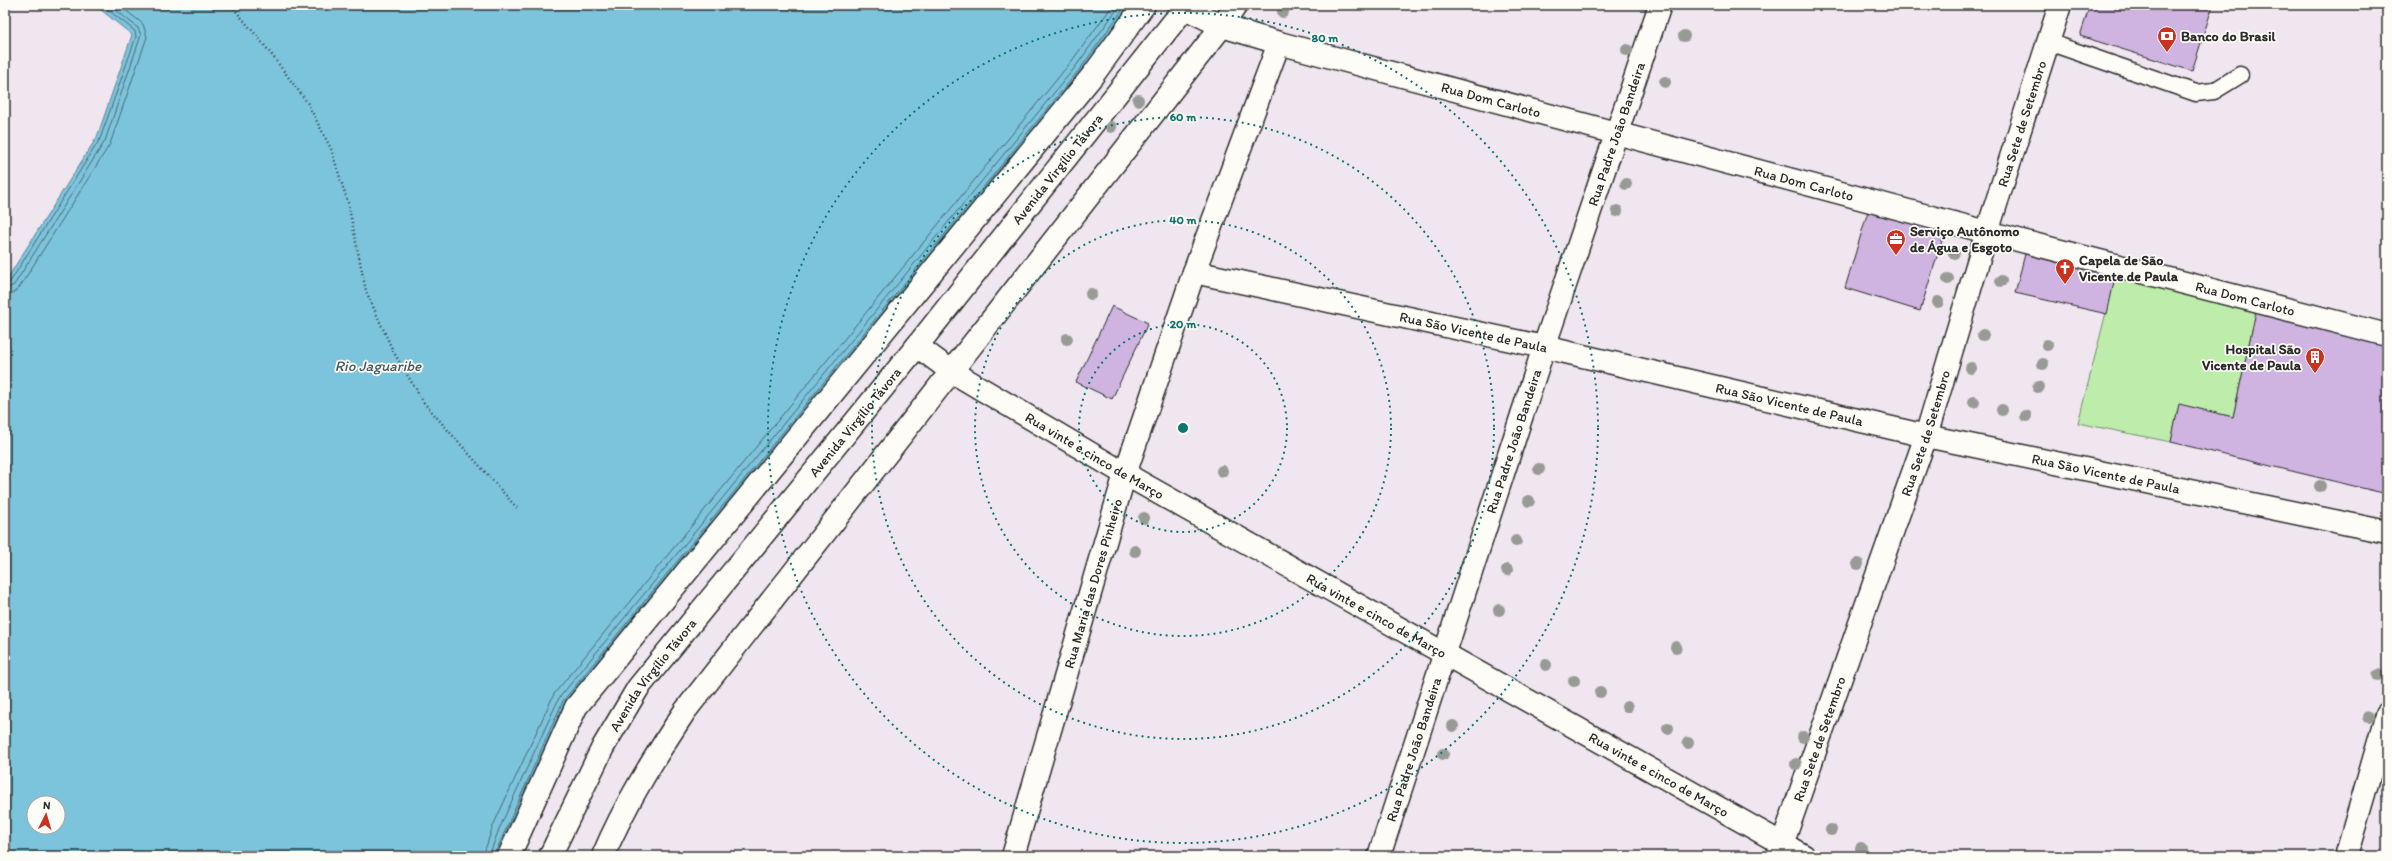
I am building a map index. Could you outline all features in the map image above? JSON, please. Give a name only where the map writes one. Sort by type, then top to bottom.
[{"type":"street","points":[[509,856],[576,707],[1093,75],[1144,5]]},
{"type":"street","points":[[603,856],[616,825],[648,766],[685,712],[1222,26],[1236,5]]},
{"type":"street","name":"Rua Padre João Bandeira","points":[[1379,856],[1544,347],[1618,134],[1660,5]]},
{"type":"street","name":"Rua Sete de Setembro","points":[[1780,850],[1926,436],[1987,232],[2060,5]]},
{"type":"street","name":"Rua Dom Carloto","points":[[1186,7],[1222,26],[1279,43],[1987,232],[2387,335]]},
{"type":"street","name":"Avenida Virgílio Távora","points":[[550,856],[602,747],[638,688],[917,346],[1186,7]]},
{"type":"street","name":"Rua Maria das Dores Pinheiro","points":[[1013,856],[1125,474],[1194,272],[1279,43]]},
{"type":"street","name":"Rua São Vicente de Paula","points":[[1194,272],[1544,347],[1926,436],[2387,532]]},
{"type":"street","name":"Rua vinte e cinco de Março","points":[[917,346],[952,371],[1125,474],[1445,655],[1780,850],[1804,856]]},
{"type":"street","points":[[2346,856],[2386,722]]},
{"type":"lane","points":[[2048,42],[2196,93],[2214,91],[2240,75]]},
{"type":"path","points":[[231,5],[265,46],[306,102],[331,149],[348,203],[366,291],[393,351],[424,403],[517,508]]},
{"type":"green space","points":[[2115,277],[2256,312],[2233,417],[2179,405],[2171,442],[2078,423]]},
{"type":"water","name":"Rio Jaguaribe","points":[[95,5],[1131,5],[1083,71],[566,703],[497,856],[5,856],[5,282],[97,137],[132,35]]},
{"type":"building","name":"Banco do Brasil","points":[[2090,5],[2213,5],[2192,71],[2080,36]]},
{"type":"building","name":"Serviço Autônomo de Água e Esgoto","points":[[1871,201],[1947,225],[1920,311],[1845,288]]},
{"type":"building","name":"Capela de São Vicente de Paula","points":[[2025,254],[2115,277],[2107,314],[2015,293]]},
{"type":"building","points":[[1112,306],[1148,323],[1112,399],[1076,382]]},
{"type":"building","name":"Hospital São Vicente de Paula","points":[[2256,312],[2387,344],[2387,494],[2171,442],[2179,404],[2233,417]]},
{"type":"place","name":"Banco do Brasil","points":[[2167,53]]},
{"type":"place","name":"Serviço Autônomo de Água e Esgoto","points":[[1896,256]]},
{"type":"place","name":"Capela de São Vicente de Paula","points":[[2065,285]]},
{"type":"place","name":"Hospital São Vicente de Paula","points":[[2315,374]]}]
